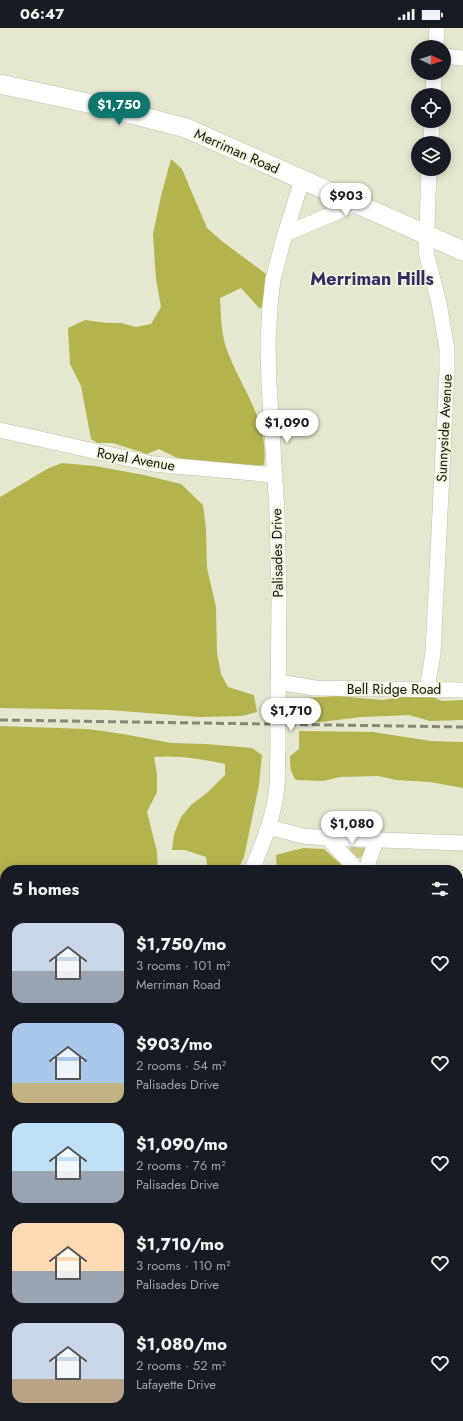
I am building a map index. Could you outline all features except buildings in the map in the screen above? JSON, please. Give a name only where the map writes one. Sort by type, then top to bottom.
[{"type":"main road","name":"Merriman Road","points":[[0,84],[91,104],[186,128],[426,234],[463,252]]},
{"type":"street","points":[[436,40],[437,28]]},
{"type":"street","points":[[451,57],[463,58]]},
{"type":"street","name":"Sunnyside Avenue","points":[[427,689],[433,653],[447,372],[446,349],[439,303],[426,252],[429,176]]},
{"type":"street","name":"Palisades Drive","points":[[254,865],[268,827],[277,786],[279,597],[277,512],[269,384],[269,335],[273,279],[302,180]]},
{"type":"street","points":[[285,234],[356,204]]},
{"type":"street","name":"Royal Avenue","points":[[0,430],[153,464],[275,475]]},
{"type":"street","name":"Bell Ridge Road","points":[[278,682],[315,688],[463,690]]},
{"type":"street","points":[[268,827],[303,836],[463,843]]},
{"type":"street","points":[[328,838],[352,865]]},
{"type":"street","points":[[368,865],[376,840]]},
{"type":"green space","points":[[351,847],[366,848],[365,852],[360,858],[358,858],[349,849]]},
{"type":"shaded area","points":[[171,159],[182,169],[207,228],[223,242],[270,277],[272,291],[260,309],[241,288],[220,298],[224,340],[234,367],[254,407],[259,421],[265,449],[264,465],[247,469],[194,462],[175,457],[159,449],[147,454],[113,443],[97,443],[91,439],[81,386],[70,364],[68,328],[85,320],[121,323],[136,327],[151,324],[161,307],[156,279],[153,234]]},
{"type":"shaded area","points":[[62,463],[95,466],[144,475],[181,484],[203,505],[206,529],[207,568],[216,607],[217,653],[221,674],[228,687],[254,695],[257,712],[242,716],[198,717],[109,710],[0,708],[0,497],[47,469]]},
{"type":"shaded area","points":[[338,696],[383,700],[407,696],[430,696],[442,701],[463,700],[463,720],[430,721],[409,715],[361,717],[321,722],[297,720],[291,712],[293,704],[302,698]]},
{"type":"shaded area","points":[[0,726],[88,729],[171,743],[252,748],[262,755],[259,785],[244,857],[240,865],[207,865],[206,857],[185,850],[172,850],[174,834],[181,817],[192,804],[207,793],[225,775],[225,764],[190,758],[154,757],[157,774],[157,792],[147,812],[157,852],[158,865],[0,865]]},
{"type":"shaded area","points":[[299,731],[373,732],[431,741],[463,742],[463,788],[430,782],[396,780],[378,776],[340,777],[323,781],[296,780],[291,771],[290,756],[299,749]]},
{"type":"shaded area","points":[[303,848],[324,849],[342,865],[277,865],[276,855]]},
{"type":"railway","points":[[0,720],[463,727]]},
{"type":"district","name":"Merriman Hills","points":[[372,279]]}]
